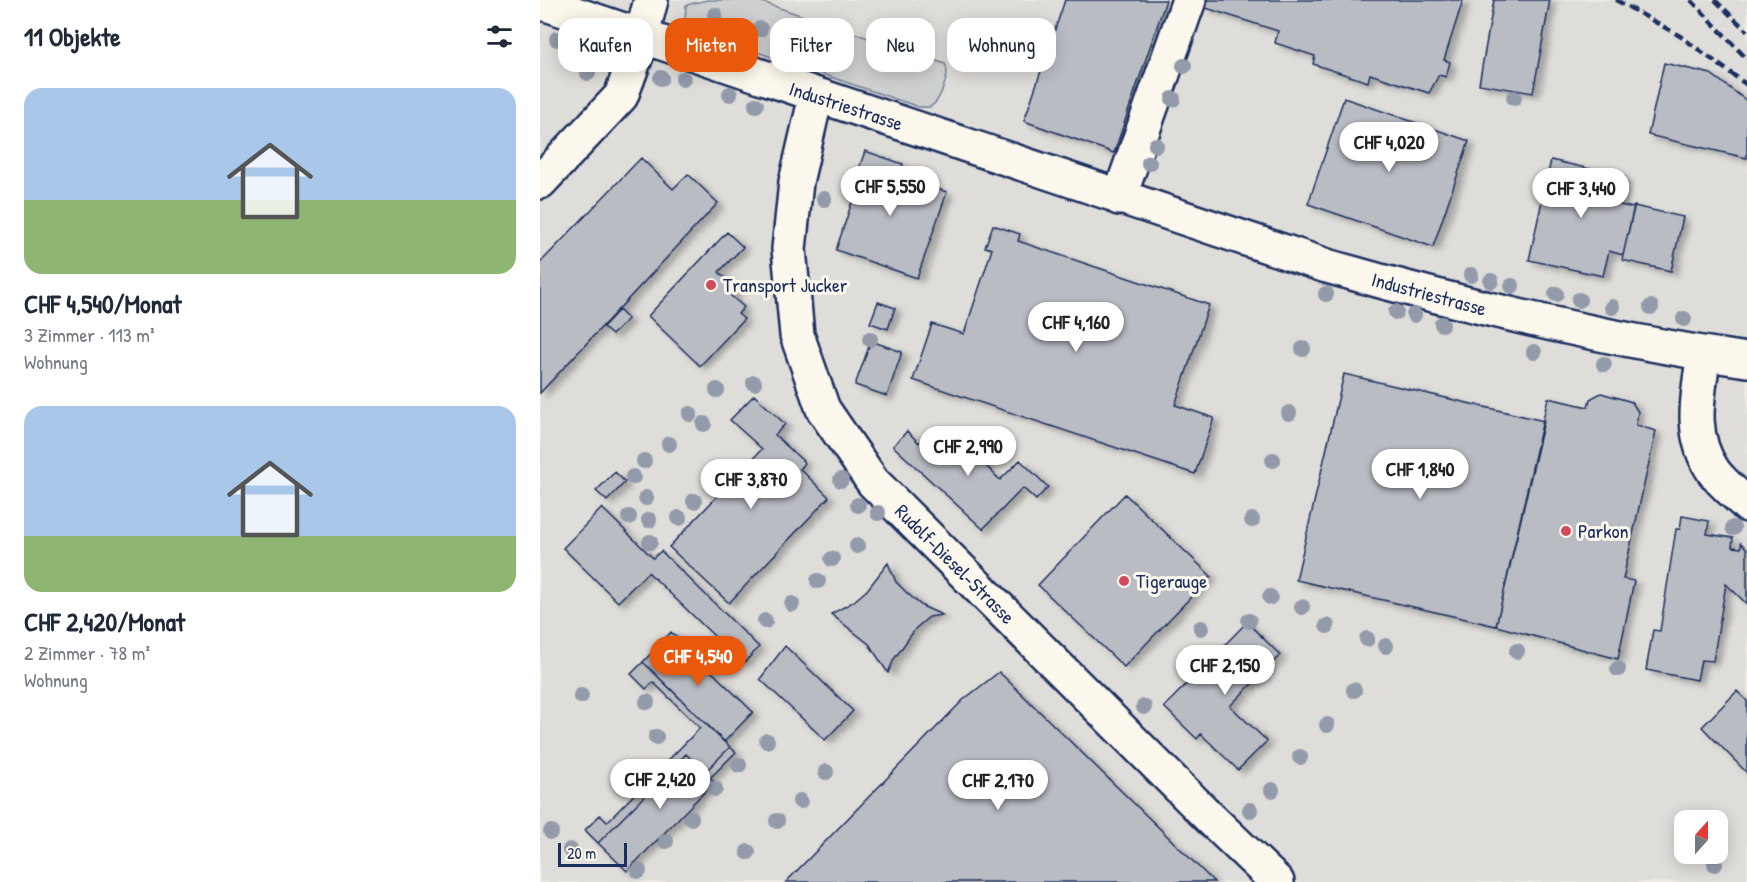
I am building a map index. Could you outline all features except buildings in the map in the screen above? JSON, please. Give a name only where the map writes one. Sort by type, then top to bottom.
[{"type":"street","points":[[646,18],[651,0]]},
{"type":"street","points":[[1119,198],[1189,0]]},
{"type":"street","name":"Industriestrasse","points":[[540,2],[587,18]]},
{"type":"street","name":"Industriestrasse","points":[[653,40],[1328,266],[1441,299],[1556,327],[1747,360]]},
{"type":"street","points":[[540,182],[621,96],[630,72]]},
{"type":"street","name":"Rudolf-Diesel-Strasse","points":[[816,96],[796,182],[789,249],[797,335],[823,409],[873,482],[1277,882]]},
{"type":"street","points":[[1704,354],[1696,414],[1702,452],[1715,473],[1747,505]]},
{"type":"shaded area","points":[[540,0],[1747,0],[1747,882],[540,882]]},
{"type":"shaded area","points":[[707,0],[756,0],[809,18],[770,18],[770,56],[758,52],[758,18],[685,18],[686,5]]},
{"type":"shaded area","points":[[854,33],[866,37],[866,72],[935,72],[935,61],[945,64],[947,74],[944,87],[934,104],[930,107],[919,107],[816,72],[854,72]]},
{"type":"railway","points":[[1616,0],[1680,36],[1747,85]]},
{"type":"railway","points":[[1691,0],[1747,59]]},
{"type":"railway","points":[[1715,0],[1747,31]]},
{"type":"place","name":"Transport Jucker","points":[[711,285]]},
{"type":"place","name":"Parkon","points":[[1566,531]]},
{"type":"place","name":"Tigerauge","points":[[1124,581]]}]
